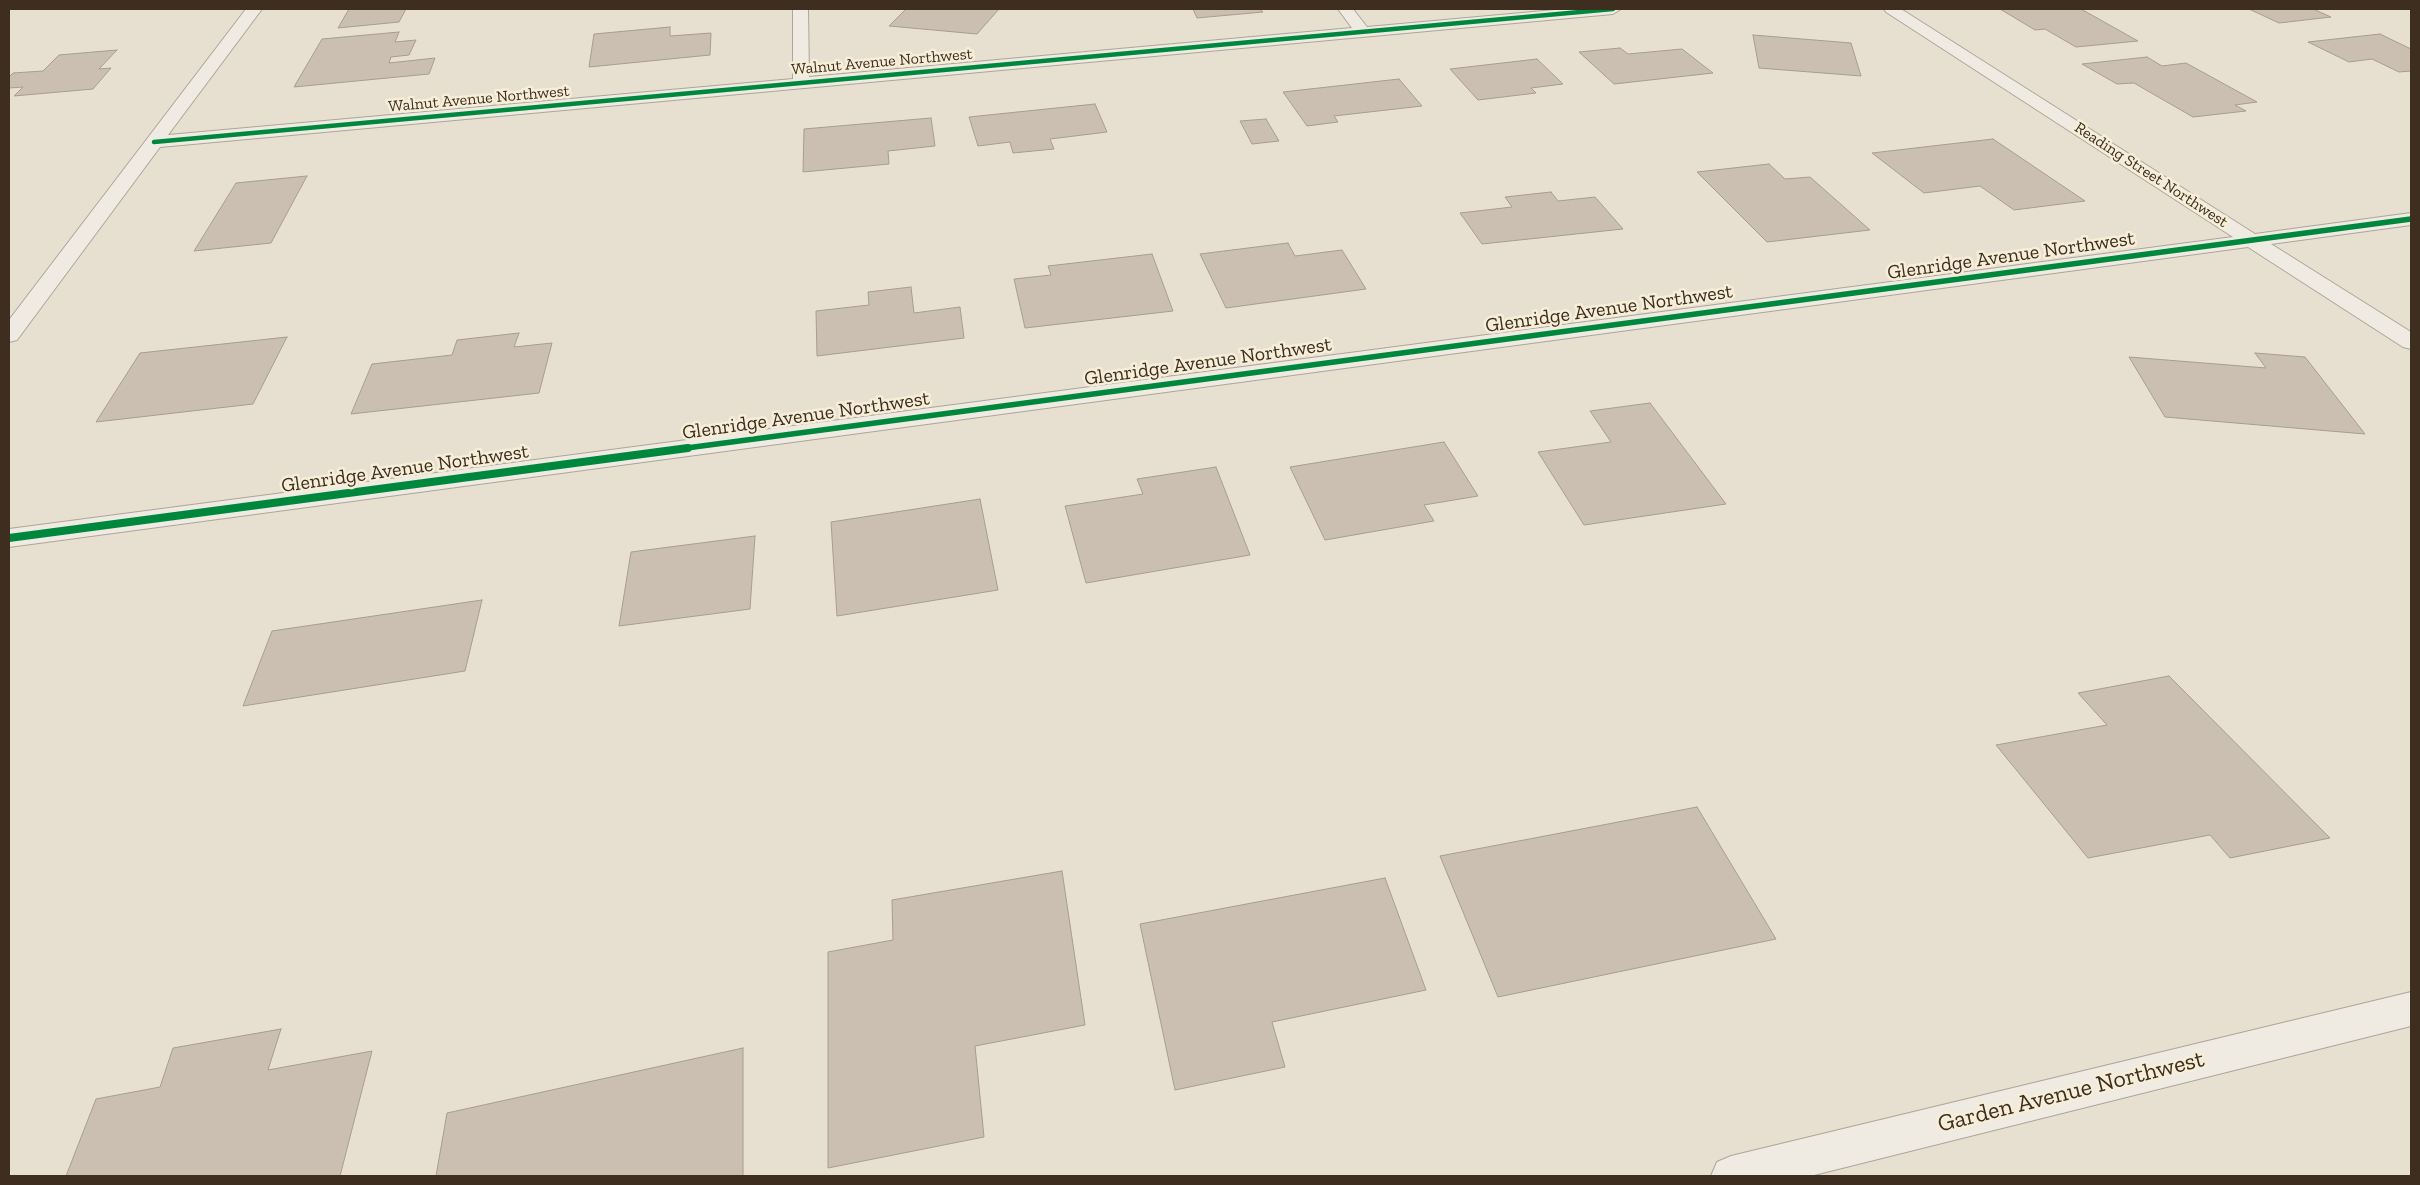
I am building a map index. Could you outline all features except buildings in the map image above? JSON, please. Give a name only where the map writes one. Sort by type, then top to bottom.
[{"type":"street","points":[[9,335],[254,9]]},
{"type":"street","points":[[800,9],[801,83]]},
{"type":"street","points":[[1345,9],[1363,32]]},
{"type":"street","name":"Walnut Avenue Northwest","points":[[154,142],[1613,9]]},
{"type":"street","name":"Reading Street Northwest","points":[[1891,9],[2411,342]]},
{"type":"street","name":"Glenridge Avenue Northwest","points":[[9,538],[2411,219]]},
{"type":"street","name":"Garden Avenue Northwest","points":[[1732,1176],[2411,1009]]},
{"type":"cycle path","points":[[154,142],[1613,9]]},
{"type":"cycle path","points":[[9,538],[2411,219]]}]
